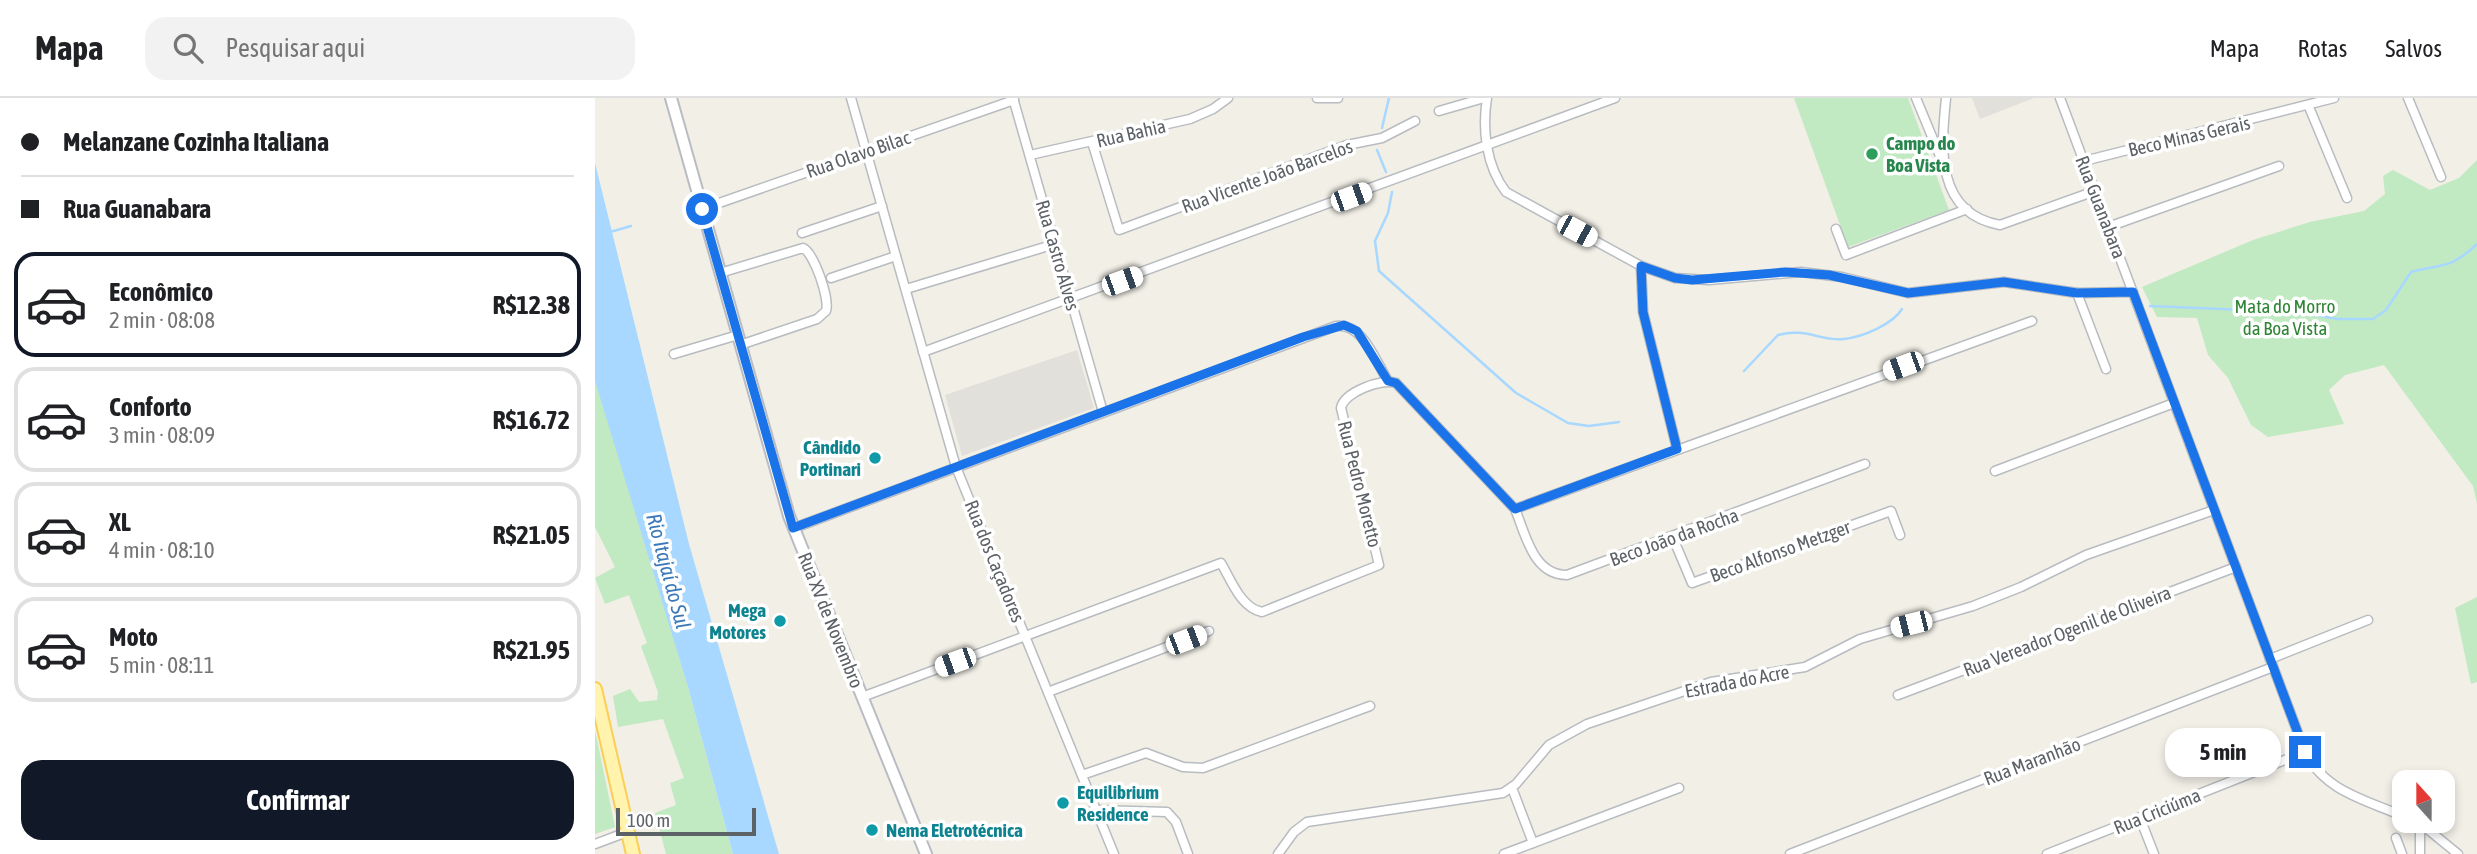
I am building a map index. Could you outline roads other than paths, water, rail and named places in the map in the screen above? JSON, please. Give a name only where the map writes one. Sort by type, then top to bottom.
[{"type":"main road","name":"Rua XV de Novembro","points":[[671,98],[793,528],[926,854]]},
{"type":"main road","points":[[595,689],[633,854]]},
{"type":"street","name":"Rua dos Caçadores","points":[[851,98],[956,467],[1082,775],[1111,853]]},
{"type":"street","name":"Rua Bahia","points":[[1030,155],[1190,119],[1213,109],[1228,98]]},
{"type":"street","points":[[1317,98],[1338,98]]},
{"type":"street","points":[[1439,111],[1486,98],[1487,147],[1495,174],[1506,192],[1641,266],[1675,278],[1692,280],[1801,272],[1842,277],[1908,293],[2004,282],[2077,293],[2133,292]]},
{"type":"street","points":[[923,352],[1615,98]]},
{"type":"street","points":[[1916,98],[1952,192],[1967,209],[2000,225],[2095,191]]},
{"type":"street","points":[[1943,165],[1941,147],[1946,98]]},
{"type":"street","name":"Rua Guanabara","points":[[2060,98],[2305,752],[2315,769],[2332,785],[2392,811]]},
{"type":"street","name":"Beco Minas Gerais","points":[[2084,161],[2309,107],[2335,98]]},
{"type":"street","points":[[2407,98],[2441,177]]},
{"type":"street","name":"Rua Olavo Bilac","points":[[702,209],[1013,99]]},
{"type":"street","name":"Rua Castro Alves","points":[[1013,99],[1103,412]]},
{"type":"street","points":[[2309,107],[2347,198]]},
{"type":"street","name":"Rua Vicente João Barcelos","points":[[1092,142],[1119,230],[1347,145],[1382,138],[1415,121]]},
{"type":"street","points":[[2108,227],[2279,166]]},
{"type":"street","points":[[802,233],[882,206]]},
{"type":"street","points":[[1836,229],[1846,255],[1967,209]]},
{"type":"street","points":[[906,289],[1055,244]]},
{"type":"street","points":[[674,354],[817,319],[827,311],[827,299],[810,253],[803,248],[720,273]]},
{"type":"street","points":[[831,278],[896,256]]},
{"type":"street","points":[[1641,266],[1643,312],[1677,449]]},
{"type":"street","points":[[2077,293],[2106,369]]},
{"type":"street","points":[[793,528],[1336,326],[1344,325],[1357,331],[1388,381],[1396,383],[1515,509],[2032,321]]},
{"type":"street","name":"Rua Pedro Moretto","points":[[862,697],[1221,563],[1243,599],[1262,612],[1379,565],[1341,408],[1350,395],[1388,381]]},
{"type":"street","points":[[1995,471],[2174,403]]},
{"type":"street","name":"Beco João da Rocha","points":[[1515,509],[1539,564],[1557,575],[1575,573],[1865,464]]},
{"type":"street","name":"Estrada do Acre","points":[[1511,788],[1549,745],[1587,724],[1711,682],[1805,667],[1873,635],[1973,606],[2021,587],[2086,555],[2214,510]]},
{"type":"street","name":"Beco Alfonso Metzger","points":[[1673,538],[1692,583],[1891,511],[1900,535]]},
{"type":"street","name":"Rua Vereador Ogenil de Oliveira","points":[[1898,695],[2236,567]]},
{"type":"street","name":"Rua Maranhão","points":[[1790,854],[2272,663],[2368,620]]},
{"type":"street","points":[[1048,692],[1209,631]]},
{"type":"street","points":[[1082,775],[1146,753],[1183,767],[1203,768],[1370,706]]},
{"type":"street","name":"Rua Criciúma","points":[[2047,854],[2305,752]]},
{"type":"street","points":[[1278,854],[1294,832],[1307,822],[1485,798],[1511,788],[1533,843]]},
{"type":"street","points":[[1504,854],[1679,788]]},
{"type":"street","points":[[1096,810],[1167,812],[1176,822],[1188,854]]},
{"type":"street","points":[[2140,818],[2154,854]]},
{"type":"street","points":[[595,844],[627,832]]},
{"type":"street","points":[[2417,833],[2420,854]]},
{"type":"street","points":[[2430,833],[2458,854]]},
{"type":"street","points":[[2396,838],[2402,854]]},
{"type":"water","name":"Rio Itajaí do Sul","points":[[595,163],[689,544],[779,854],[733,854],[688,687],[595,381]]},
{"type":"waterway","points":[[1382,128],[1389,98]]},
{"type":"waterway","points":[[1377,150],[1386,172]]},
{"type":"waterway","points":[[1392,192],[1388,213],[1375,241],[1379,271],[1516,393],[1568,423],[1589,426],[1619,422]]},
{"type":"waterway","points":[[610,232],[631,226]]},
{"type":"waterway","points":[[2150,306],[2297,312],[2338,319],[2373,319],[2386,310],[2411,272],[2453,262],[2477,244]]},
{"type":"waterway","points":[[1744,371],[1778,335],[1797,333],[1828,339],[1852,338],[1885,325],[1902,309]]},
{"type":"place","name":"Campo do Boa Vista","points":[[1872,154]]},
{"type":"place","name":"Cândido Portinari","points":[[875,458]]},
{"type":"place","name":"Mega Motores","points":[[780,621]]},
{"type":"place","name":"Equilibrium Residence","points":[[1063,803]]},
{"type":"place","name":"Nema Eletrotécnica","points":[[872,830]]},
{"type":"park label","name":"Mata do Morro da Boa Vista","points":[[2285,317]]}]
